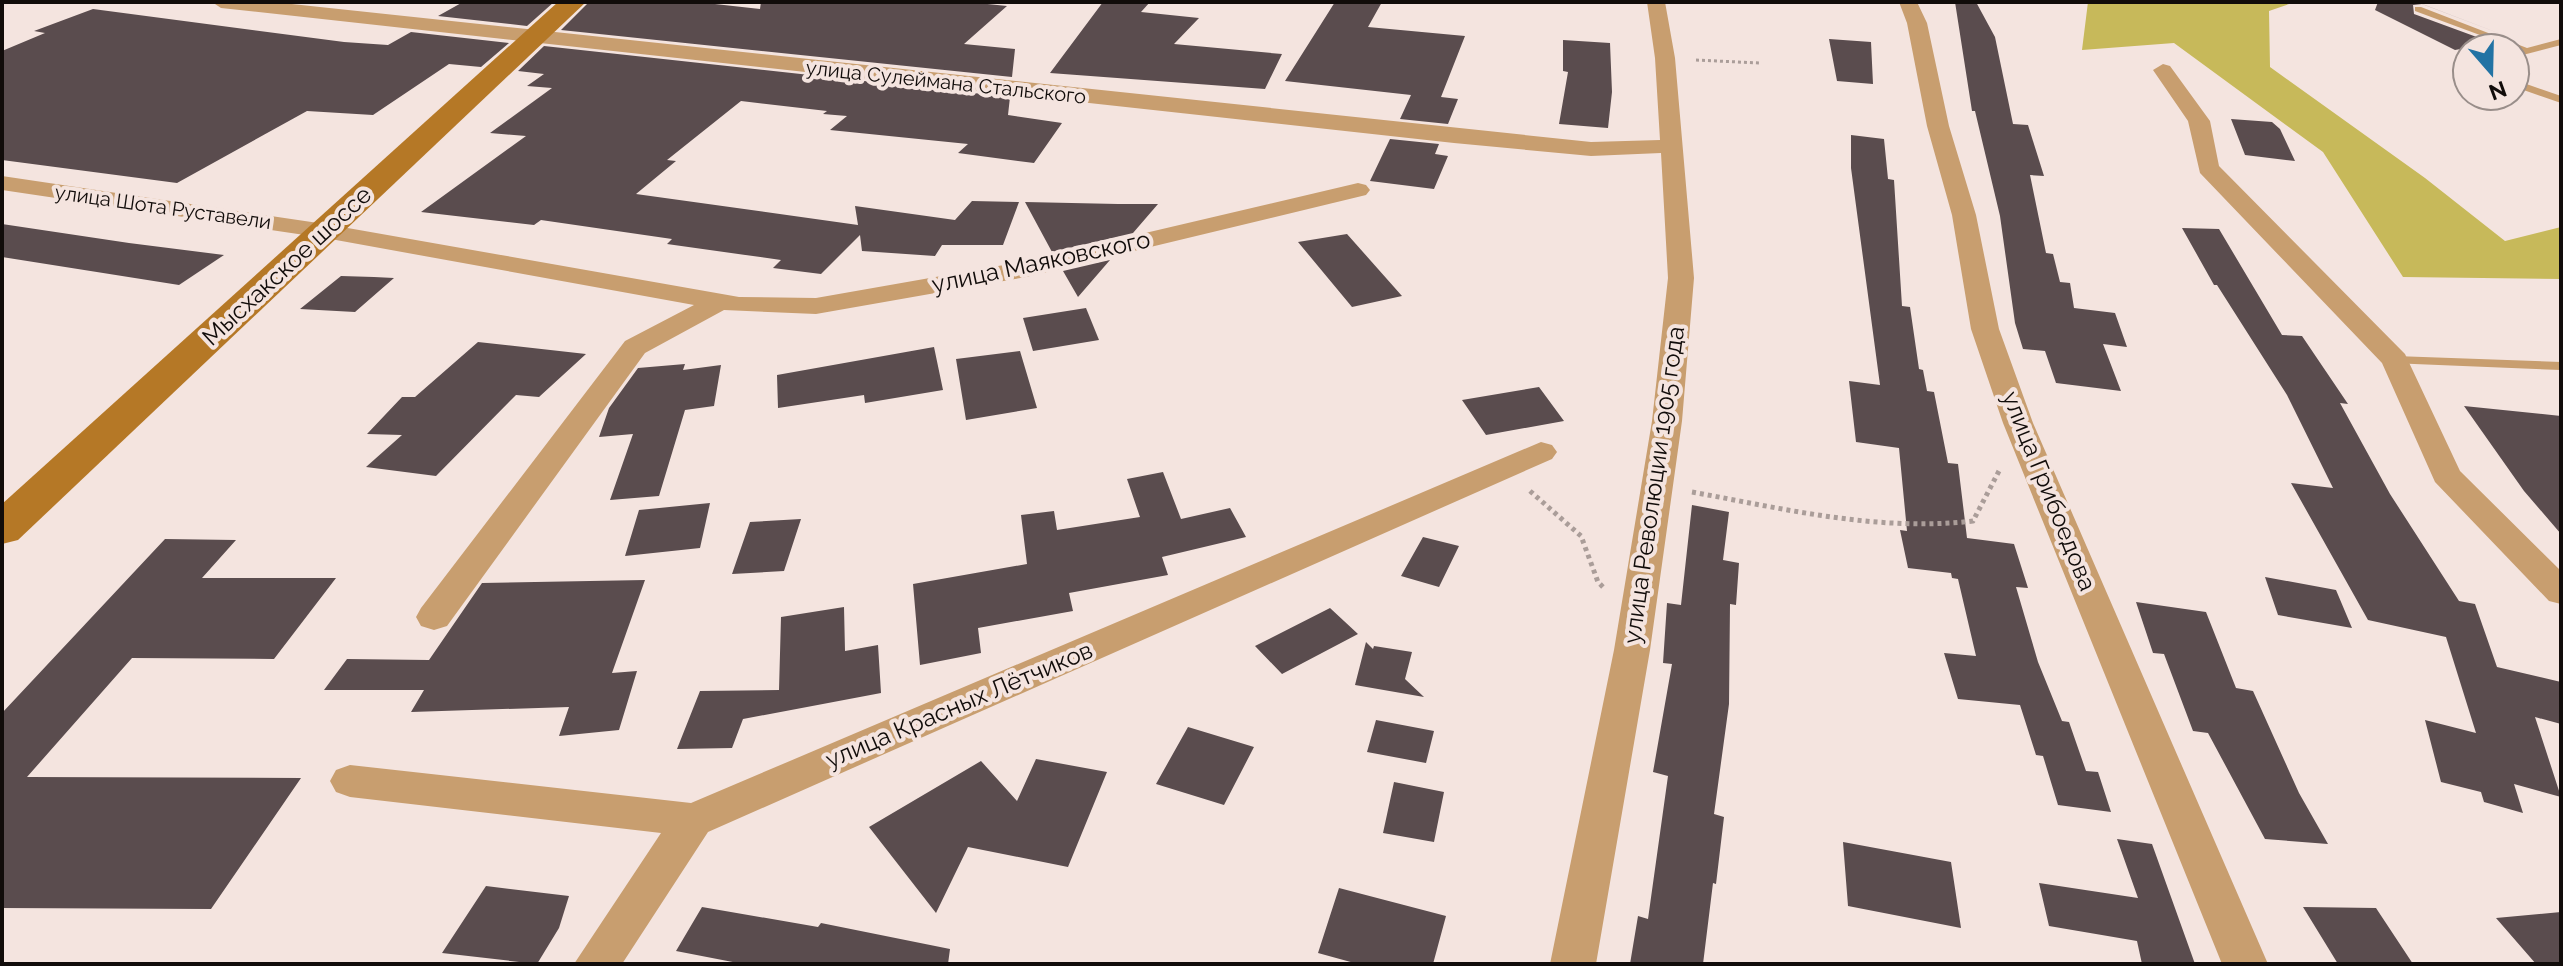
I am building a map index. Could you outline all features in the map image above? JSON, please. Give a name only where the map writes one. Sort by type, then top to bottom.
[{"type":"street","name":"улица Сулеймана Стальского","points":[[221,2],[1469,138],[1591,149],[1671,146]]},
{"type":"street","name":"Мысхакское шоссе","points":[[2,529],[573,2]]},
{"type":"street","name":"улица Революции 1905 года","points":[[1573,964],[1638,610],[1667,421],[1681,278],[1665,58],[1656,2]]},
{"type":"street","name":"улица Грибоедова","points":[[1908,2],[1917,23],[1938,126],[1964,215],[1985,329],[2018,423],[2245,964]]},
{"type":"street","points":[[2163,70],[2199,121],[2208,168],[2395,360],[2446,475],[2561,592]]},
{"type":"street","name":"улица Шота Руставели","points":[[2,183],[325,231]]},
{"type":"street","name":"улица Маяковского","points":[[325,231],[720,302],[755,306],[831,304],[1026,269],[1358,190]]},
{"type":"street","points":[[434,617],[635,347],[720,302]]},
{"type":"street","name":"улица Красных Лётчиков","points":[[350,781],[693,820],[1541,452]]},
{"type":"street","points":[[597,964],[693,820]]},
{"type":"lane","points":[[2418,9],[2471,32]]},
{"type":"lane","points":[[2531,50],[2561,42]]},
{"type":"lane","points":[[2531,89],[2561,100]]},
{"type":"lane","points":[[2395,360],[2561,366]]},
{"type":"path","points":[[1665,58],[1759,63]]},
{"type":"path","points":[[1656,486],[1883,523],[1947,526],[1973,521],[1978,514],[2018,423]]},
{"type":"path","points":[[1503,469],[1581,536],[1598,582],[1613,598],[1638,610]]},
{"type":"shaded area","points":[[2088,2],[2295,2],[2269,11],[2270,67],[2425,178],[2505,241],[2561,227],[2561,279],[2403,277],[2323,152],[2174,43],[2082,50]]},
{"type":"building","points":[[463,2],[554,2],[527,26],[438,16]]},
{"type":"building","points":[[589,2],[697,2],[760,9],[761,2],[968,2],[1007,6],[964,44],[1015,49],[1012,77],[561,30]]},
{"type":"building","points":[[1103,2],[1150,2],[1141,12],[1199,18],[1174,44],[1282,54],[1265,89],[1050,73]]},
{"type":"building","points":[[1335,2],[1382,2],[1368,27],[1465,36],[1441,97],[1458,99],[1448,124],[1400,119],[1411,95],[1285,81]]},
{"type":"building","points":[[1955,2],[1976,2],[1995,37],[2013,124],[2028,125],[2044,176],[2030,175],[2046,253],[2053,254],[2060,282],[2070,283],[2074,308],[2115,313],[2127,347],[2103,344],[2121,391],[2056,383],[2045,351],[2023,349],[2015,323],[2000,216],[1975,111],[1972,111]]},
{"type":"building","points":[[2378,2],[2417,2],[2496,32],[2422,4],[2413,5],[2414,14],[2463,32],[2451,32],[2451,48],[2375,10]]},
{"type":"building","points":[[93,9],[344,42],[388,45],[411,32],[509,43],[481,67],[449,64],[373,115],[307,111],[177,183],[2,160],[2,51],[45,33],[34,31]]},
{"type":"building","points":[[1829,39],[1871,42],[1873,84],[1837,81]]},
{"type":"building","points":[[1563,40],[1610,43],[1612,92],[1608,128],[1559,124],[1568,72],[1563,71]]},
{"type":"building","points":[[544,46],[1010,97],[1008,115],[1062,123],[1034,163],[958,153],[968,144],[830,130],[847,116],[741,101],[667,160],[676,161],[636,194],[858,225],[855,206],[955,220],[972,201],[1019,202],[1003,245],[942,245],[935,256],[862,251],[860,235],[821,274],[773,268],[781,260],[667,244],[672,239],[541,220],[534,225],[421,212],[526,136],[490,133],[552,88],[527,86],[544,74],[518,71]]},
{"type":"building","points":[[2231,119],[2272,122],[2280,129],[2295,161],[2245,155]]},
{"type":"building","points":[[1851,135],[1884,139],[1888,179],[1894,180],[1902,306],[1910,307],[1919,369],[1923,370],[1927,391],[1934,392],[1948,463],[1958,464],[1967,538],[2014,544],[2028,588],[2016,587],[2038,662],[2062,721],[2069,722],[2086,771],[2098,772],[2111,812],[2058,805],[2043,756],[2036,755],[2020,705],[1958,699],[1944,653],[1976,656],[1958,579],[1952,578],[1951,573],[1908,568],[1900,530],[1907,531],[1899,448],[1856,442],[1849,381],[1880,385],[1851,168]]},
{"type":"building","points":[[1390,139],[1439,144],[1435,154],[1448,156],[1434,189],[1370,181]]},
{"type":"building","points":[[1025,202],[1158,204],[1133,233],[1052,252]]},
{"type":"building","points":[[2,224],[224,255],[179,285],[2,257]]},
{"type":"building","points":[[2182,228],[2219,229],[2282,335],[2302,336],[2348,404],[2340,403],[2390,494],[2459,601],[2475,604],[2497,667],[2561,682],[2561,724],[2535,717],[2561,797],[2514,784],[2523,813],[2484,802],[2481,792],[2441,782],[2425,720],[2476,733],[2446,637],[2368,620],[2291,483],[2333,488],[2287,395],[2217,285],[2214,285]]},
{"type":"building","points":[[1347,234],[1402,296],[1352,307],[1298,242]]},
{"type":"building","points":[[1110,260],[1078,297],[1063,271]]},
{"type":"building","points":[[341,276],[394,278],[355,312],[300,309]]},
{"type":"building","points":[[1086,308],[1099,340],[1033,351],[1023,318]]},
{"type":"building","points":[[478,342],[586,354],[539,397],[516,395],[436,476],[366,467],[402,435],[367,434],[402,397],[415,397]]},
{"type":"building","points":[[934,347],[943,390],[865,403],[864,395],[778,408],[777,375]]},
{"type":"building","points":[[1020,351],[1037,408],[966,420],[956,359]]},
{"type":"building","points":[[685,364],[683,370],[721,365],[714,406],[685,410],[659,496],[610,500],[633,434],[599,437],[609,408],[638,368]]},
{"type":"building","points":[[1539,387],[1564,421],[1486,435],[1462,400]]},
{"type":"building","points":[[2464,406],[2561,416],[2561,534],[2524,491]]},
{"type":"building","points":[[1163,472],[1181,519],[1230,508],[1246,537],[1162,557],[1168,575],[1069,593],[1073,611],[978,628],[981,653],[920,665],[913,584],[1027,564],[1021,515],[1054,511],[1057,530],[1140,517],[1127,479]]},
{"type":"building","points":[[710,503],[700,548],[625,556],[639,510]]},
{"type":"building","points":[[1692,505],[1729,512],[1723,560],[1739,563],[1736,605],[1730,604],[1729,704],[1714,814],[1724,817],[1716,884],[1713,883],[1703,964],[1630,964],[1638,916],[1648,919],[1668,776],[1653,772],[1672,664],[1663,663],[1667,603],[1681,605]]},
{"type":"building","points":[[801,519],[784,571],[732,574],[750,522]]},
{"type":"building","points":[[1423,537],[1459,546],[1439,587],[1401,576]]},
{"type":"building","points":[[165,539],[236,540],[202,578],[336,578],[274,659],[132,658],[27,777],[301,778],[211,909],[2,908],[2,713]]},
{"type":"building","points":[[2265,577],[2336,590],[2352,628],[2278,615]]},
{"type":"building","points":[[645,580],[612,673],[637,671],[619,730],[559,736],[569,707],[411,712],[424,690],[324,690],[347,659],[429,660],[482,583]]},
{"type":"building","points":[[2136,602],[2206,612],[2236,688],[2253,691],[2299,793],[2328,844],[2265,839],[2208,733],[2193,731],[2164,654],[2153,653]]},
{"type":"building","points":[[844,607],[845,651],[878,645],[881,693],[743,719],[732,748],[677,749],[700,691],[779,690],[781,617]]},
{"type":"building","points":[[1330,608],[1358,634],[1282,674],[1255,646]]},
{"type":"building","points":[[1366,642],[1373,649],[1374,646],[1412,652],[1405,679],[1424,697],[1355,685]]},
{"type":"building","points":[[1376,720],[1434,731],[1426,763],[1367,752]]},
{"type":"building","points":[[1188,727],[1254,747],[1224,805],[1156,784]]},
{"type":"building","points":[[1036,759],[1107,772],[1068,867],[968,847],[936,913],[869,827],[981,761],[1017,801]]},
{"type":"building","points":[[1394,782],[1444,792],[1434,842],[1383,833]]},
{"type":"building","points":[[2117,839],[2152,844],[2195,964],[2142,964],[2137,941],[2049,926],[2039,883],[2138,898]]},
{"type":"building","points":[[1843,842],[1951,862],[1961,928],[1848,906]]},
{"type":"building","points":[[486,886],[569,896],[559,928],[537,964],[442,953]]},
{"type":"building","points":[[1339,888],[1446,916],[1433,964],[1358,964],[1318,953]]},
{"type":"building","points":[[702,907],[818,927],[821,923],[950,949],[948,964],[743,964],[676,951]]},
{"type":"building","points":[[2303,907],[2376,908],[2413,964],[2338,964]]},
{"type":"building","points":[[2561,912],[2561,964],[2536,964],[2496,918]]}]
